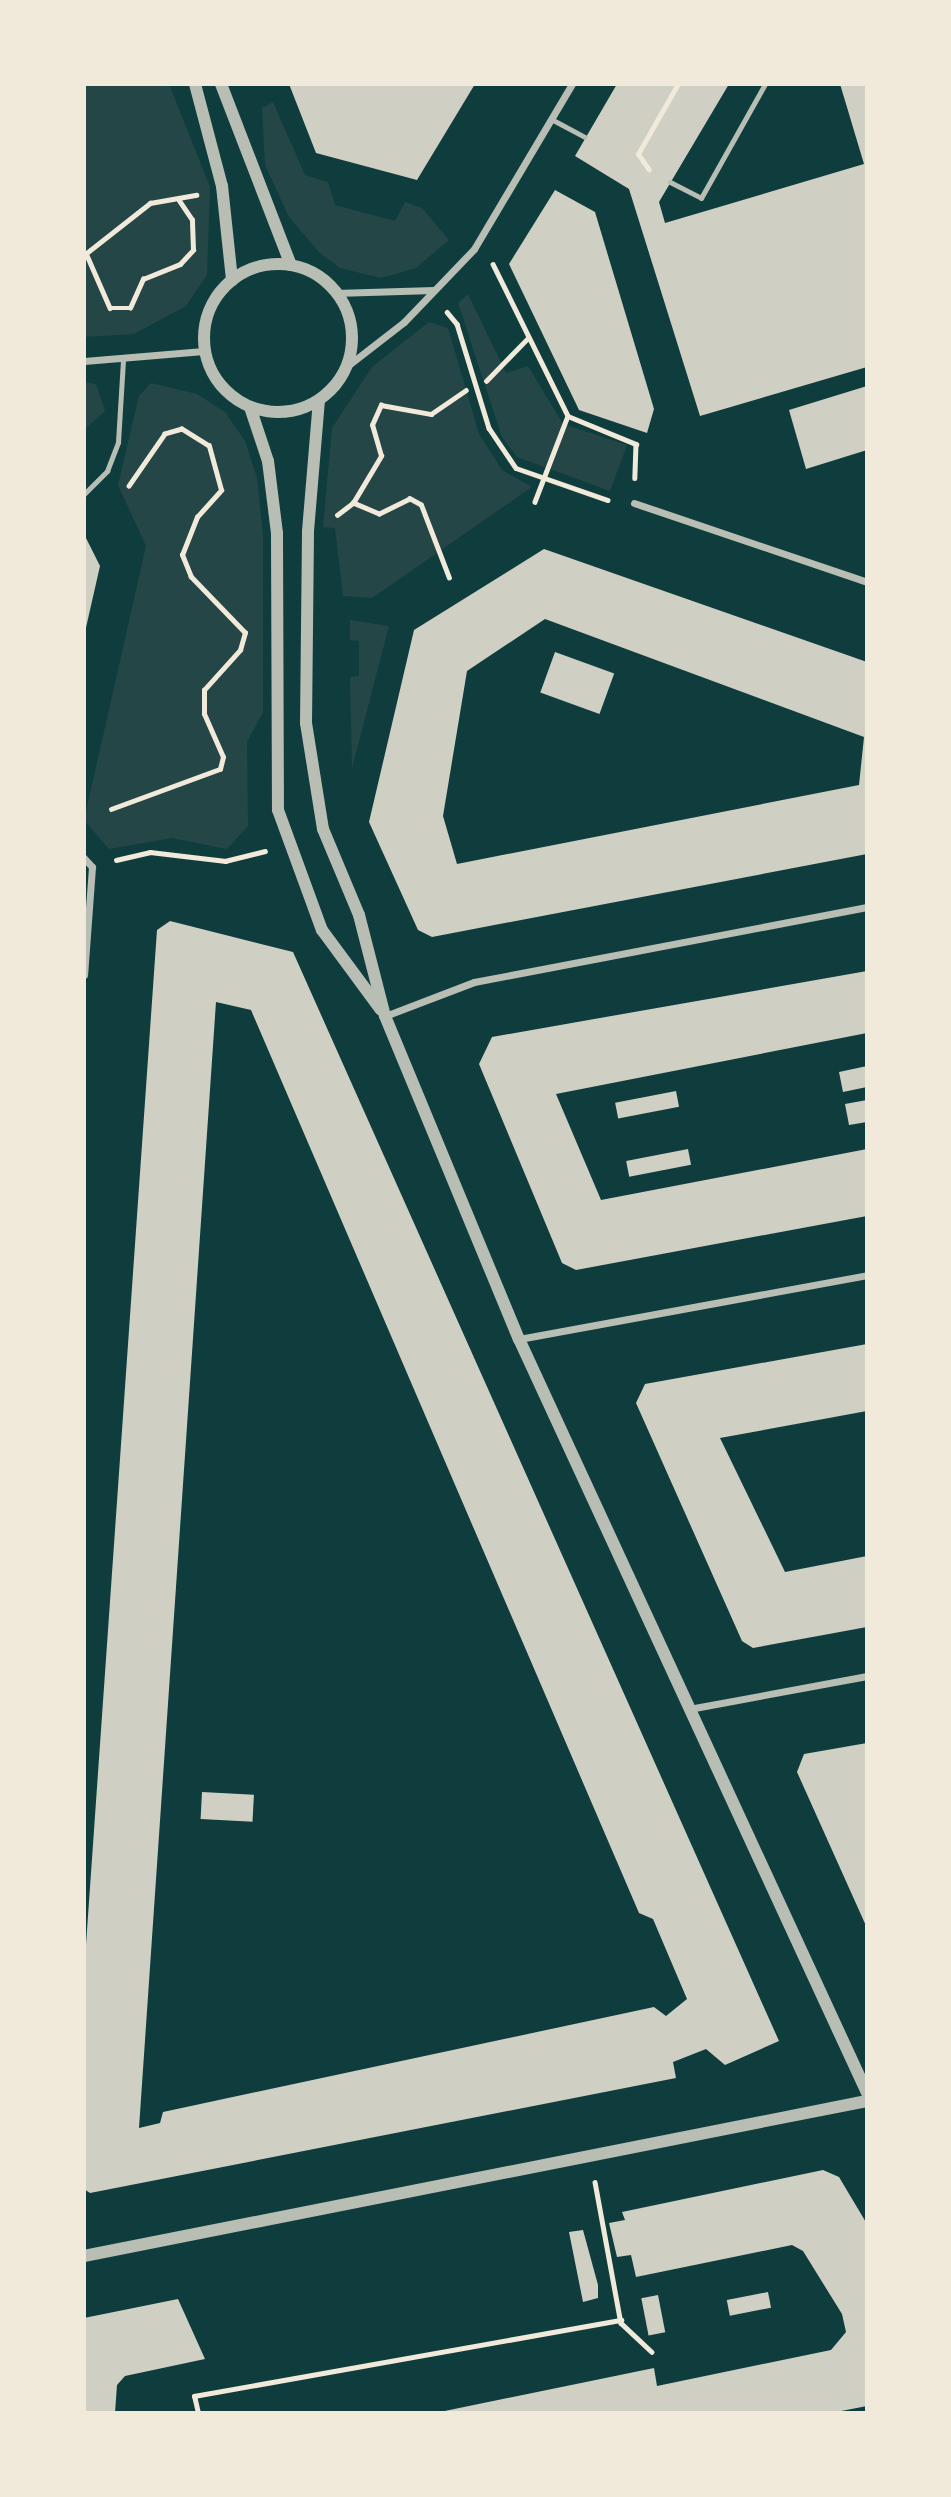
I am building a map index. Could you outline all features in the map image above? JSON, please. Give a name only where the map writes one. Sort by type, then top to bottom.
[{"type":"street","points":[[195,84],[222,186],[232,279]]},
{"type":"street","points":[[221,84],[291,265]]},
{"type":"street","points":[[346,367],[350,325],[335,293],[312,272],[291,265],[270,264],[232,279],[208,311],[204,351],[219,385],[250,407],[285,412],[319,400],[346,367],[434,290],[474,249],[572,84]]},
{"type":"street","points":[[335,293],[434,290]]},
{"type":"street","points":[[84,361],[122,361],[204,351]]},
{"type":"street","points":[[319,400],[308,532],[308,764],[385,1016],[519,1339],[685,1710],[867,2093]]},
{"type":"street","points":[[250,407],[274,494],[273,761],[285,843],[322,930],[385,1016]]},
{"type":"street","points":[[634,503],[867,582]]},
{"type":"street","points":[[84,858],[92,867],[84,975]]},
{"type":"street","points":[[385,1016],[474,982],[867,907]]},
{"type":"street","points":[[519,1339],[867,1275]]},
{"type":"street","points":[[685,1710],[867,1676]]},
{"type":"street","points":[[84,2256],[867,2101]]},
{"type":"lane","points":[[670,182],[701,198],[765,84]]},
{"type":"lane","points":[[551,119],[585,137]]},
{"type":"lane","points":[[84,494],[107,471],[118,442],[122,361]]},
{"type":"path","points":[[657,184],[638,154],[678,84]]},
{"type":"path","points":[[178,201],[192,220],[193,250],[180,264],[143,279],[130,309],[110,308],[85,254],[150,203],[178,201],[210,190]]},
{"type":"path","points":[[434,290],[457,324],[499,448],[516,468],[543,479],[634,503],[636,444],[568,416],[492,262]]},
{"type":"path","points":[[486,382],[528,338]]},
{"type":"path","points":[[449,578],[421,505],[410,499],[379,514],[353,503],[380,456],[372,425],[381,405],[431,414],[466,390]]},
{"type":"path","points":[[535,502],[568,416]]},
{"type":"path","points":[[111,809],[220,769],[223,757],[204,714],[204,690],[240,650],[245,633],[191,577],[182,555],[197,517],[221,490],[209,446],[182,429],[165,434],[152,446],[141,476],[120,491]]},
{"type":"path","points":[[92,867],[150,852],[225,861],[285,843]]},
{"type":"path","points":[[590,2157],[621,2320],[652,2352]]},
{"type":"path","points":[[198,2413],[194,2396],[621,2320]]},
{"type":"shaded area","points":[[84,84],[169,84],[210,187],[207,275],[186,306],[134,334],[84,337]]},
{"type":"shaded area","points":[[273,102],[305,175],[328,182],[335,205],[395,221],[405,202],[422,208],[449,240],[416,268],[381,278],[340,268],[319,252],[289,217],[265,165],[262,108]]},
{"type":"shaded area","points":[[468,294],[506,373],[528,366],[563,424],[627,445],[610,491],[517,457],[502,437],[458,303]]},
{"type":"shaded area","points":[[429,322],[448,328],[479,434],[502,470],[532,487],[372,598],[343,596],[335,528],[323,527],[332,428],[372,367]]},
{"type":"shaded area","points":[[84,382],[96,384],[105,411],[84,430]]},
{"type":"shaded area","points":[[151,383],[197,394],[225,412],[245,441],[257,478],[263,534],[263,712],[247,742],[248,826],[227,849],[172,838],[109,849],[84,820],[146,546],[118,485],[139,396]]},
{"type":"shaded area","points":[[350,620],[389,626],[352,768],[350,677],[359,676],[359,641],[350,640]]},
{"type":"building","points":[[289,84],[475,84],[417,180],[316,153]]},
{"type":"building","points":[[617,84],[729,84],[659,202],[665,223],[864,164],[840,84],[867,84],[867,367],[700,416],[629,189],[575,156]]},
{"type":"building","points":[[555,190],[595,212],[654,409],[647,433],[579,410],[509,264]]},
{"type":"building","points":[[867,386],[867,450],[806,469],[789,410]]},
{"type":"building","points":[[84,534],[100,566],[85,632],[84,631]]},
{"type":"building","points":[[544,549],[867,662],[867,854],[432,937],[418,930],[369,822],[414,630]],"holes":[[[545,619],[864,737],[859,785],[457,864],[443,816],[467,671]]]},
{"type":"building","points":[[555,652],[614,674],[599,714],[540,692]]},
{"type":"building","points":[[170,921],[293,952],[779,2041],[725,2065],[706,2049],[673,2062],[676,2078],[90,2193],[84,2189],[84,1973],[157,930]],"holes":[[[216,1002],[251,1010],[639,1913],[653,1919],[687,1999],[666,2016],[654,2007],[163,2112],[160,2123],[139,2128]]]},
{"type":"building","points":[[867,971],[867,1033],[556,1094],[601,1200],[867,1149],[867,1216],[576,1270],[562,1263],[479,1064],[492,1037]]},
{"type":"building","points":[[867,1066],[867,1087],[843,1092],[839,1072]]},
{"type":"building","points":[[676,1091],[679,1107],[618,1119],[615,1103]]},
{"type":"building","points":[[867,1100],[867,1122],[849,1125],[845,1104]]},
{"type":"building","points":[[688,1149],[691,1165],[629,1177],[626,1161]]},
{"type":"building","points":[[867,1344],[867,1411],[720,1438],[785,1572],[867,1556],[867,1627],[753,1648],[742,1641],[636,1403],[645,1384]]},
{"type":"building","points":[[867,1743],[867,1928],[797,1772],[804,1754]]},
{"type":"building","points":[[202,1792],[254,1795],[253,1822],[201,1819]]},
{"type":"building","points":[[823,2170],[839,2177],[867,2224],[867,2406],[831,2413],[435,2413],[654,2368],[657,2386],[831,2350],[846,2332],[842,2314],[803,2251],[792,2245],[636,2277],[631,2255],[617,2257],[609,2223],[625,2220],[622,2212]]},
{"type":"building","points":[[583,2230],[598,2285],[598,2298],[583,2302],[569,2232]]},
{"type":"building","points":[[768,2292],[771,2308],[730,2316],[727,2300]]},
{"type":"building","points":[[658,2295],[665,2332],[649,2336],[641,2298]]},
{"type":"building","points":[[178,2299],[205,2359],[125,2376],[117,2385],[115,2413],[84,2413],[84,2318]]}]
